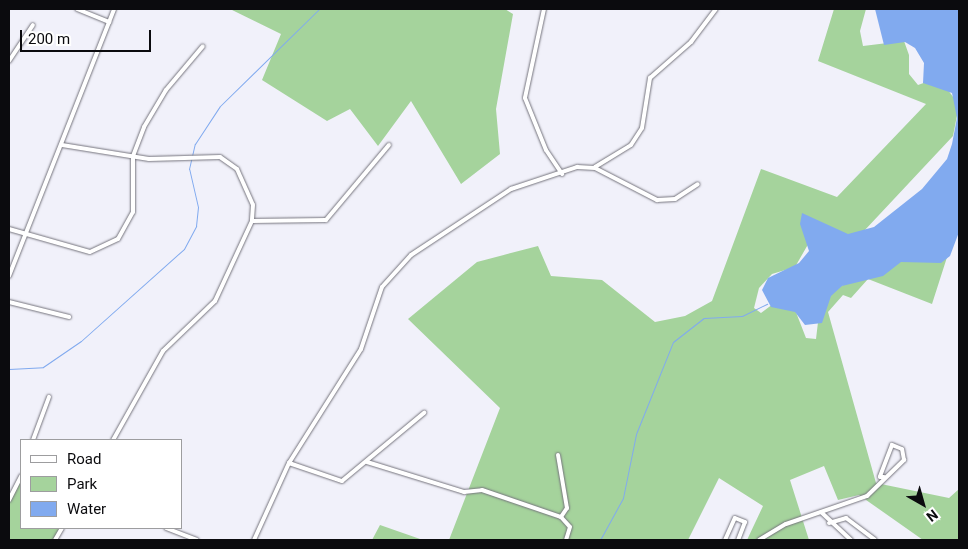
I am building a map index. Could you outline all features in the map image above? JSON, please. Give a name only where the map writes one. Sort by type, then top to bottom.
[{"type":"street","points":[[77,9],[109,22]]},
{"type":"street","points":[[9,276],[114,9]]},
{"type":"street","points":[[544,9],[525,98],[546,150],[562,174]]},
{"type":"street","points":[[595,168],[631,145],[642,128],[650,78],[690,42],[716,9]]},
{"type":"street","points":[[9,61],[33,25]]},
{"type":"street","points":[[9,229],[90,252],[109,246],[128,226],[133,212],[133,156],[166,90],[203,46]]},
{"type":"street","points":[[62,145],[133,156],[209,156],[229,161],[251,193],[252,221],[215,301],[163,351],[114,439]]},
{"type":"street","points":[[252,221],[326,220],[389,145]]},
{"type":"street","points":[[254,540],[289,463],[362,349],[382,287],[394,270],[511,189],[562,174],[577,167],[595,168],[656,200],[675,199],[698,184]]},
{"type":"street","points":[[9,302],[69,317]]},
{"type":"street","points":[[33,439],[50,397]]},
{"type":"street","points":[[289,463],[342,481],[367,462],[424,412]]},
{"type":"street","points":[[759,540],[766,532],[867,496],[884,477],[904,460],[902,449],[892,445],[880,477],[884,477]]},
{"type":"street","points":[[558,455],[567,508],[561,517]]},
{"type":"street","points":[[367,462],[464,492],[482,490],[561,517],[570,527],[566,540]]},
{"type":"street","points":[[9,500],[20,478]]},
{"type":"street","points":[[821,512],[830,523],[851,540]]},
{"type":"street","points":[[725,540],[736,518],[745,522],[738,540]]},
{"type":"street","points":[[830,523],[846,518],[875,540]]},
{"type":"street","points":[[55,540],[61,529]]},
{"type":"street","points":[[169,529],[197,540]]},
{"type":"green space","points":[[230,9],[505,9],[513,14],[496,109],[500,154],[461,184],[411,101],[378,146],[350,109],[327,121],[262,80],[281,34]]},
{"type":"green space","points":[[834,9],[866,9],[860,31],[863,46],[904,41],[909,55],[909,74],[918,85],[929,81],[945,86],[959,105],[953,136],[864,231],[842,237],[814,234],[795,267],[772,274],[759,288],[754,308],[761,313],[777,301],[792,302],[806,338],[816,339],[821,297],[958,223],[932,304],[868,279],[851,298],[843,295],[828,312],[876,483],[949,498],[959,489],[959,540],[923,540],[859,495],[838,500],[824,466],[790,480],[809,540],[747,540],[763,506],[719,478],[688,540],[449,540],[500,408],[408,319],[477,262],[538,246],[551,276],[602,280],[655,322],[685,316],[712,301],[761,169],[837,197],[926,104],[818,61]]},
{"type":"green space","points":[[20,479],[20,529],[62,529],[55,540],[9,540],[9,501]]},
{"type":"green space","points":[[380,525],[423,540],[372,540]]},
{"type":"water","points":[[875,9],[959,9],[959,232],[950,256],[941,263],[901,262],[883,276],[842,286],[831,296],[822,323],[805,325],[795,312],[771,307],[762,290],[768,278],[799,263],[809,251],[800,224],[802,213],[848,234],[874,227],[922,189],[947,159],[952,144],[957,118],[952,93],[923,83],[924,63],[915,48],[905,42],[884,45]]},
{"type":"waterway","points":[[9,369],[43,367],[81,341],[184,249],[196,226],[198,207],[189,169],[195,144],[220,106],[319,9]]},
{"type":"waterway","points":[[600,540],[623,498],[636,434],[673,342],[704,318],[742,316],[767,304]]}]
